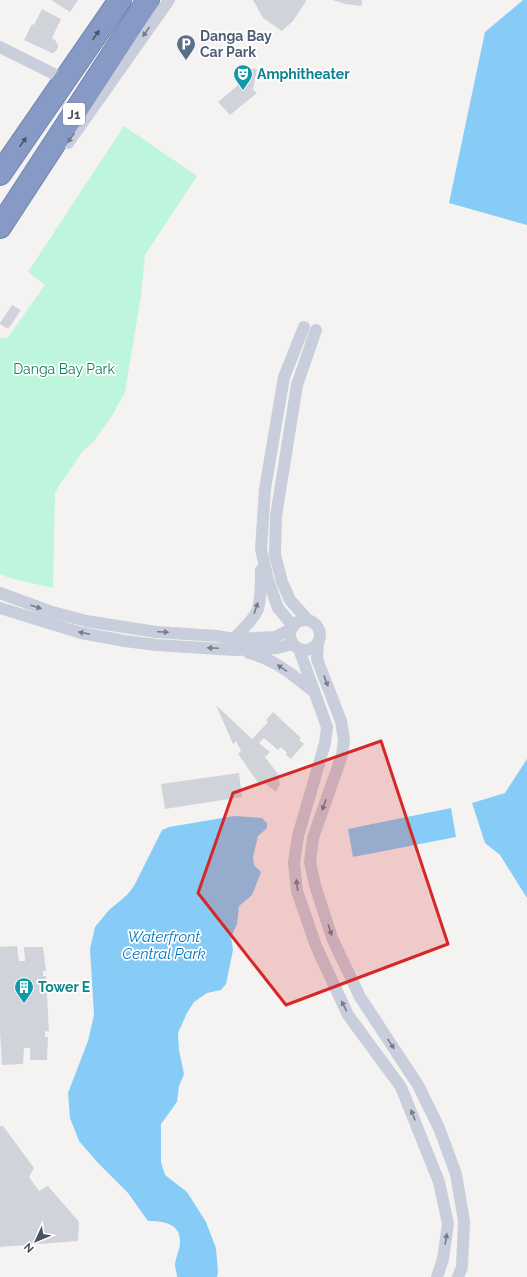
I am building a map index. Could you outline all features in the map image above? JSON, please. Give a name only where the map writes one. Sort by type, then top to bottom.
[{"type":"highway","name":"J1","points":[[0,174],[120,0]]},
{"type":"highway","name":"J1","points":[[0,227],[148,0]]},
{"type":"street","points":[[0,235],[14,219],[105,88],[169,0]]},
{"type":"street","points":[[0,47],[66,80]]},
{"type":"street","points":[[234,644],[257,609],[261,586],[261,549],[265,489],[284,377],[304,327]]},
{"type":"street","points":[[316,330],[297,385],[276,516],[275,554],[282,582],[290,600],[307,619],[319,627],[321,635],[318,644],[317,659],[341,721],[344,740],[342,755],[313,838],[310,862],[315,885],[332,938],[360,997],[418,1085],[439,1128],[456,1174],[464,1221],[462,1267],[458,1277]]},
{"type":"street","points":[[261,549],[268,580],[278,608],[292,628],[290,637],[296,647],[326,727],[325,743],[298,836],[294,863],[297,891],[316,946],[348,1015],[401,1087],[439,1182],[448,1224],[443,1259],[437,1277]]},
{"type":"street","points":[[0,593],[49,611],[86,621],[156,632],[217,636],[263,656],[313,691]]},
{"type":"street","points":[[0,608],[81,633],[156,645],[234,644],[277,648],[296,647],[308,650],[318,644]]},
{"type":"street","points":[[234,644],[275,637],[292,628],[299,620],[307,619]]},
{"type":"highlighted area","points":[[381,741],[448,944],[286,1005],[198,893],[233,793]]},
{"type":"green space","name":"Danga Bay Park","points":[[124,126],[197,176],[145,255],[141,296],[125,392],[113,414],[94,441],[82,452],[55,492],[53,588],[9,578],[0,574],[0,338],[8,337],[45,285],[28,272]]},
{"type":"water","points":[[523,0],[527,0],[527,225],[449,203],[485,32]]},
{"type":"water","points":[[527,759],[527,898],[500,855],[485,843],[472,803],[505,793]]},
{"type":"water","points":[[451,808],[456,837],[353,857],[348,829]]},
{"type":"water","name":"Waterfront Central Park","points":[[234,816],[262,818],[267,823],[267,828],[258,836],[253,857],[254,865],[261,872],[252,895],[239,906],[237,924],[231,937],[233,950],[226,984],[221,990],[207,993],[194,1002],[178,1033],[179,1050],[184,1074],[179,1086],[177,1102],[161,1124],[161,1162],[165,1175],[187,1192],[206,1222],[216,1248],[218,1272],[217,1277],[177,1277],[175,1264],[180,1242],[177,1231],[170,1224],[148,1221],[128,1193],[98,1163],[79,1141],[70,1118],[68,1093],[88,1041],[94,1015],[90,949],[95,927],[109,910],[127,895],[134,886],[162,830],[169,827]]},
{"type":"building","points":[[51,0],[78,0],[70,12]]},
{"type":"building","points":[[253,0],[306,0],[293,21],[282,31],[263,18]]},
{"type":"building","points":[[333,0],[362,0],[362,6],[345,4]]},
{"type":"building","points":[[42,9],[61,19],[52,38],[58,45],[58,48],[54,53],[24,40]]},
{"type":"building","name":"Amphitheater","points":[[241,68],[257,69],[253,90],[257,93],[230,115],[218,102],[237,86]]},
{"type":"building","points":[[12,305],[21,310],[8,329],[0,323]]},
{"type":"building","points":[[216,705],[252,739],[268,722],[266,720],[273,712],[301,738],[299,740],[304,744],[291,759],[286,755],[287,753],[281,747],[278,750],[264,738],[259,743],[270,752],[265,757],[278,774],[280,785],[276,792],[262,781],[259,784],[238,754],[241,751],[236,741],[233,744]]},
{"type":"building","points":[[239,773],[242,797],[165,809],[161,784]]},
{"type":"building","name":"Tower E","points":[[17,946],[19,961],[25,961],[24,947],[43,947],[46,971],[43,971],[43,976],[46,976],[49,1032],[45,1031],[45,1037],[48,1037],[47,1060],[30,1060],[30,1048],[24,1048],[23,1064],[2,1065],[0,1032],[0,947]]},
{"type":"building","points":[[0,1126],[3,1126],[34,1168],[29,1177],[39,1191],[48,1186],[79,1222],[78,1241],[0,1247]]},
{"type":"place","name":"Danga Bay Car Park","points":[[186,61]]},
{"type":"place","name":"Amphitheater","points":[[243,91]]},
{"type":"place","name":"Tower E","points":[[24,1004]]}]
